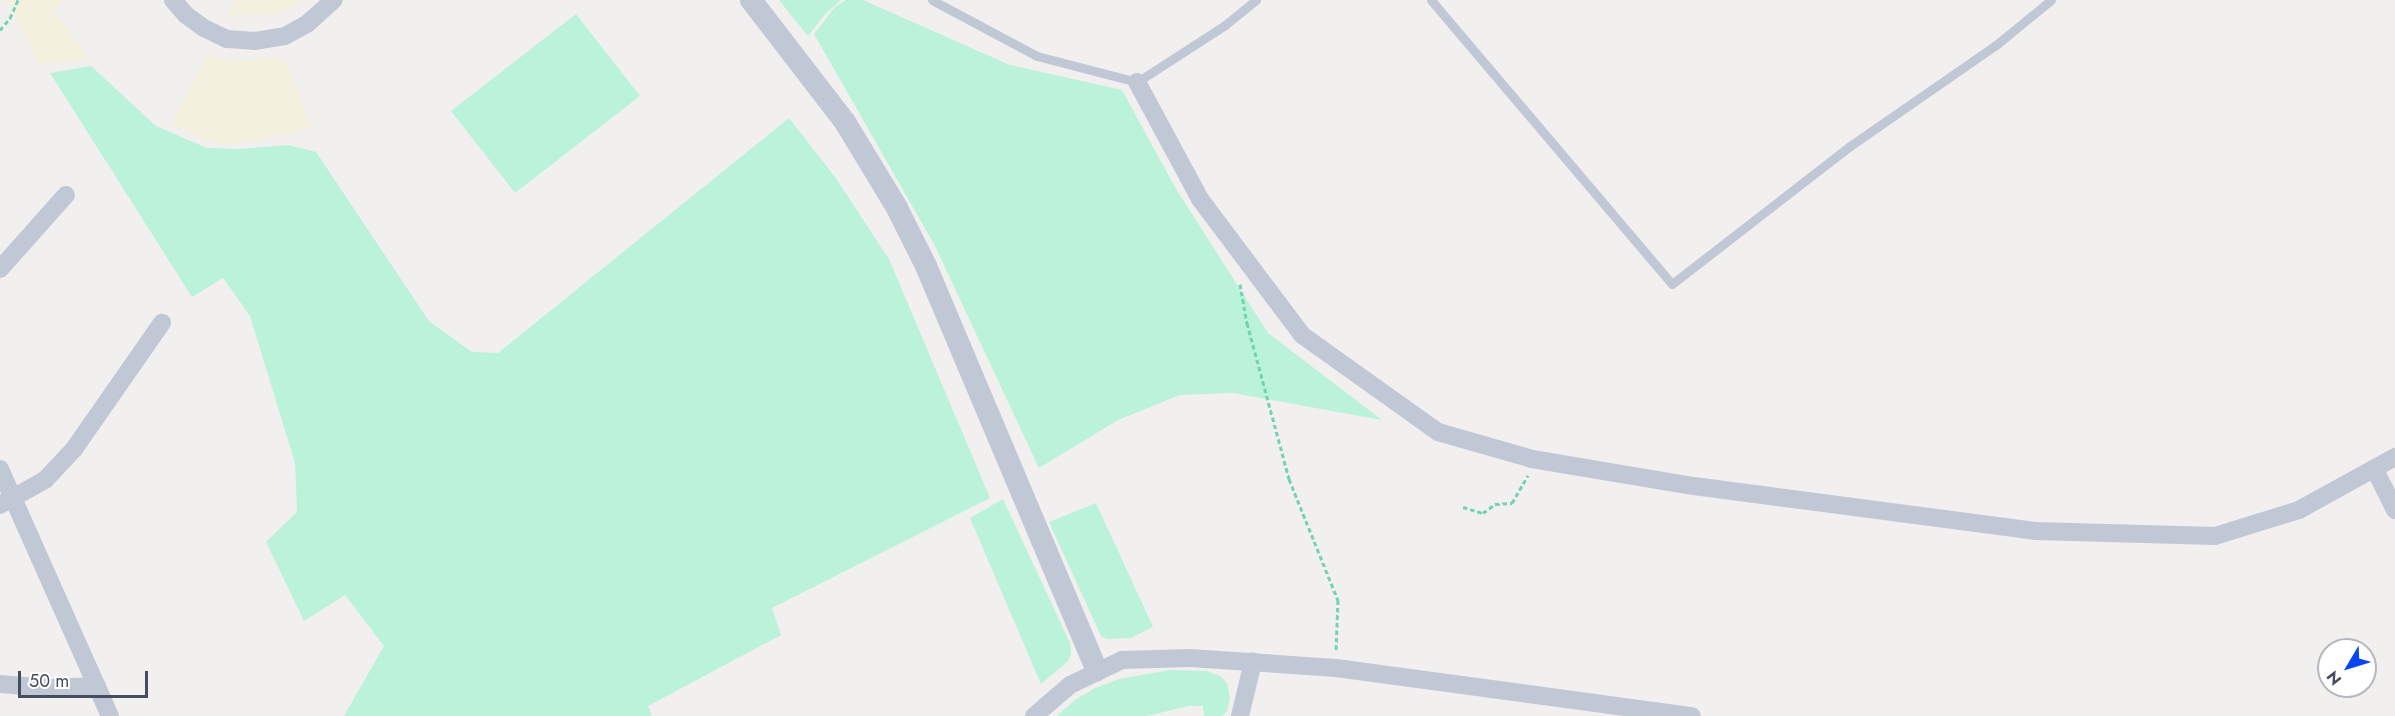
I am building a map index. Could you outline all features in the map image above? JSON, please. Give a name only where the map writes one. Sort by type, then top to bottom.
[{"type":"street","points":[[173,0],[186,15],[204,28],[227,39],[254,41],[285,36],[307,24],[334,0]]},
{"type":"street","points":[[751,0],[845,122],[897,208],[930,276],[1096,670]]},
{"type":"street","points":[[1137,82],[1200,199],[1302,335],[1438,432],[1532,459],[1694,486],[2035,531],[2215,536],[2300,510],[2395,457]]},
{"type":"street","points":[[0,269],[66,195]]},
{"type":"street","points":[[6,502],[45,480],[74,448],[162,323]]},
{"type":"street","points":[[0,469],[6,502],[110,716]]},
{"type":"street","points":[[2375,470],[2395,510]]},
{"type":"street","points":[[1034,716],[1070,685],[1096,670],[1122,660],[1190,658],[1336,668],[1608,711],[1692,716]]},
{"type":"street","points":[[1240,716],[1253,662]]},
{"type":"street","points":[[0,684],[49,688],[97,686]]},
{"type":"lane","points":[[932,0],[1036,56],[1137,82],[1225,25],[1256,0]]},
{"type":"lane","points":[[1431,0],[1672,284],[1850,146],[1996,45],[2051,0]]},
{"type":"path","points":[[0,30],[10,18],[18,0]]},
{"type":"path","points":[[1239,278],[1247,323],[1289,479],[1338,600],[1336,668]]},
{"type":"path","points":[[1463,507],[1483,513],[1496,504],[1512,503],[1529,472],[1532,459]]},
{"type":"green space","points":[[779,0],[841,0],[826,13],[808,36]]},
{"type":"green space","points":[[846,0],[863,0],[1010,65],[1122,90],[1176,189],[1268,333],[1382,420],[1233,393],[1180,395],[1118,420],[1039,468],[935,246],[814,34],[835,7]]},
{"type":"green space","points":[[576,14],[640,96],[515,193],[451,111]]},
{"type":"green space","points":[[91,66],[156,126],[207,148],[238,149],[289,145],[316,152],[429,321],[472,352],[498,353],[789,118],[835,177],[889,259],[990,498],[772,608],[781,635],[648,706],[652,716],[344,716],[384,646],[345,595],[304,621],[266,542],[297,512],[295,463],[250,316],[223,278],[192,297],[50,73]]},
{"type":"green space","points":[[1003,499],[1070,643],[1071,653],[1068,661],[1041,684],[970,518]]},
{"type":"green space","points":[[1096,503],[1153,627],[1131,638],[1107,639],[1101,636],[1049,522]]},
{"type":"green space","points":[[1170,670],[1207,671],[1220,676],[1227,683],[1230,698],[1227,711],[1222,716],[1204,716],[1203,706],[1189,706],[1147,716],[1057,716],[1075,700],[1095,688],[1119,679]]},
{"type":"sand","points":[[6,0],[63,0],[53,10],[86,53],[87,60],[39,64]]},
{"type":"sand","points":[[235,0],[304,0],[275,15],[227,15]]},
{"type":"sand","points":[[208,55],[230,60],[285,58],[312,128],[263,140],[221,145],[171,125]]}]
